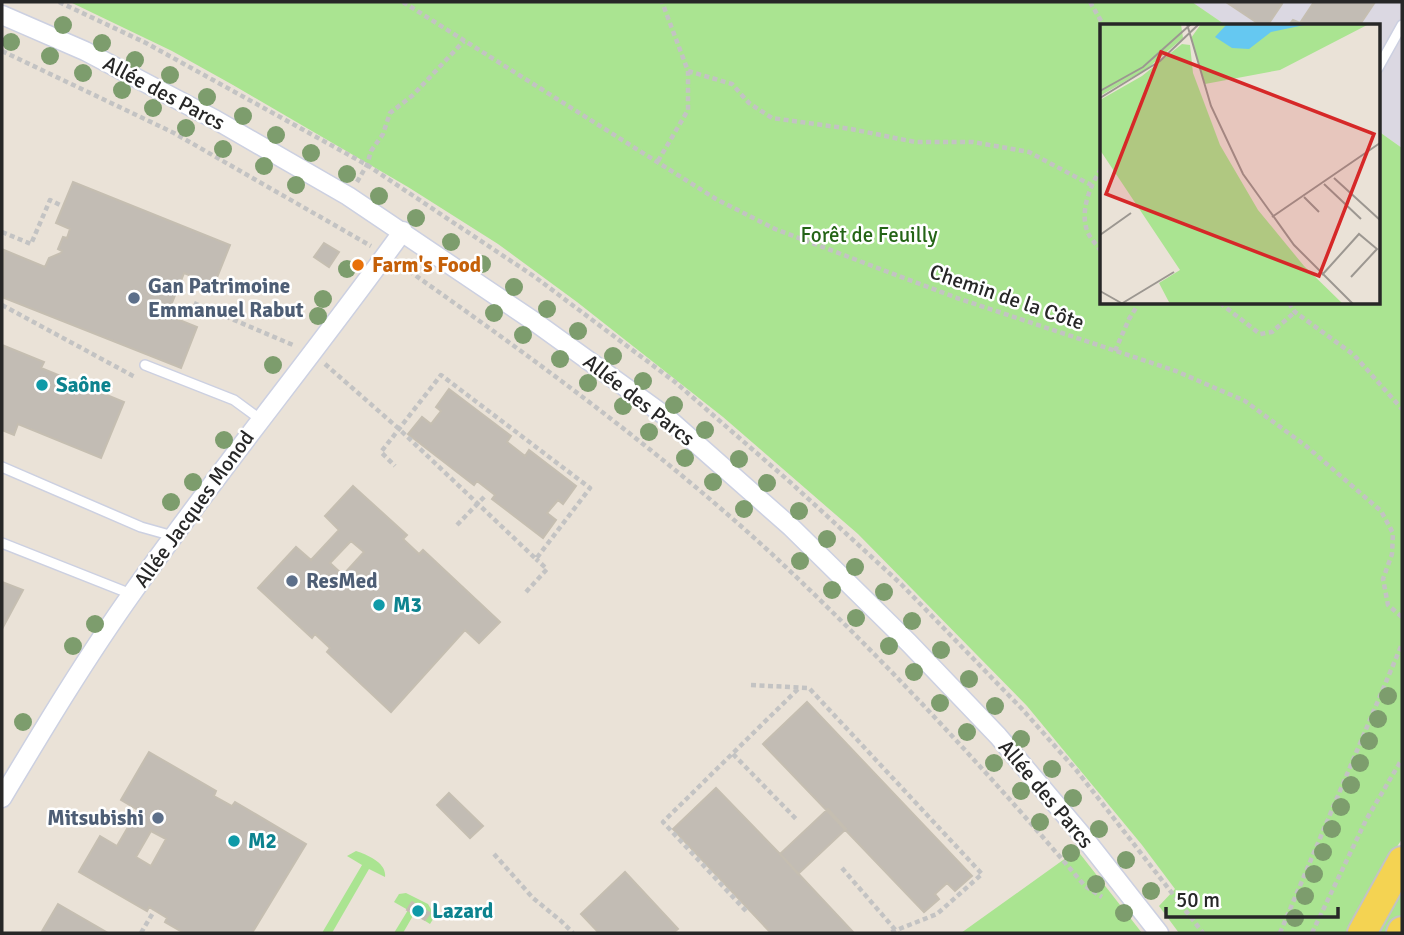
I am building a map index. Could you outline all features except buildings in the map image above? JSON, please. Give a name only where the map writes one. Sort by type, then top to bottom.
[{"type":"main road","points":[[1362,933],[1402,861]]},
{"type":"street","name":"Allée des Parcs","points":[[2,15],[85,51],[204,114],[348,196],[535,322],[664,415],[791,527],[909,643],[998,736],[1082,835],[1159,933]]},
{"type":"street","name":"Allée Jacques Monod","points":[[2,798],[79,671],[131,594],[403,231]]},
{"type":"lane","points":[[1380,64],[1402,25]]},
{"type":"lane","points":[[145,365],[234,400],[260,419]]},
{"type":"lane","points":[[2,467],[141,527],[173,536]]},
{"type":"lane","points":[[2,543],[131,594]]},
{"type":"path","name":"Chemin de la Côte","points":[[403,2],[716,199],[775,229],[957,298],[1176,371],[1245,401],[1306,446],[1381,511],[1393,533],[1392,554],[1382,579],[1388,605],[1402,617]]},
{"type":"path","points":[[658,161],[688,110],[688,71],[662,2]]},
{"type":"path","points":[[1090,2],[1103,24]]},
{"type":"path","points":[[367,165],[390,113],[412,95],[464,41]]},
{"type":"path","points":[[2,51],[174,133],[386,255],[495,331],[643,444],[772,554],[894,673],[1001,787],[1085,886],[1100,894],[1108,904]]},
{"type":"path","points":[[688,71],[732,84],[749,103],[772,118],[851,129],[915,142],[974,142],[1030,152],[1091,185]]},
{"type":"path","points":[[1100,171],[1091,185],[1085,211],[1088,231],[1100,249]]},
{"type":"path","points":[[2,232],[31,244],[50,200],[60,205]]},
{"type":"path","points":[[194,303],[311,353],[342,377],[352,390],[398,428],[547,569],[526,592]]},
{"type":"path","points":[[1115,351],[1129,318],[1138,304]]},
{"type":"path","points":[[1221,304],[1261,334],[1272,332],[1295,312]]},
{"type":"path","points":[[1290,304],[1295,312],[1354,355],[1402,409]]},
{"type":"path","points":[[2,305],[136,377]]},
{"type":"path","points":[[395,466],[381,452],[441,375],[590,488],[536,559]]},
{"type":"path","points":[[457,525],[486,495]]},
{"type":"path","points":[[1280,933],[1402,645]]},
{"type":"path","points":[[751,685],[809,688],[982,874],[937,914],[898,932],[889,933]]},
{"type":"path","points":[[746,911],[663,822],[799,688]]},
{"type":"path","points":[[733,754],[798,821]]},
{"type":"path","points":[[1312,933],[1366,820],[1402,759]]},
{"type":"path","points":[[494,854],[533,898],[573,933]]},
{"type":"path","points":[[842,868],[898,932]]},
{"type":"path","points":[[144,932],[154,911]]},
{"type":"shaded area","points":[[1192,2],[1402,2],[1402,148],[1380,132],[1380,24],[1224,24]]},
{"type":"green space","name":"Forêt de Feuilly","points":[[70,2],[1192,2],[1224,24],[1100,24],[1100,304],[1380,304],[1380,132],[1402,148],[1402,839],[1348,933],[1179,933],[1159,906],[1175,889],[1142,845],[1027,706],[858,534],[723,417],[577,302],[498,244],[408,187],[172,51]]},
{"type":"green space","points":[[1077,850],[1142,933],[961,933]]},
{"type":"green space","points":[[356,851],[380,864],[385,877],[369,869],[332,933],[322,933],[362,865],[347,856]]},
{"type":"green space","points":[[1402,882],[1402,933],[1373,933]]},
{"type":"green space","points":[[406,893],[428,904],[435,916],[430,924],[414,914],[403,933],[394,933],[408,910],[394,902],[399,894]]},
{"type":"place","name":"Farm's Food","points":[[358,265]]},
{"type":"place","name":"Gan Patrimoine Emmanuel Rabut","points":[[134,298]]},
{"type":"place","name":"Saône","points":[[42,385]]},
{"type":"place","name":"ResMed","points":[[292,581]]},
{"type":"place","name":"M3","points":[[379,605]]},
{"type":"place","name":"Mitsubishi","points":[[158,818]]},
{"type":"place","name":"M2","points":[[234,841]]},
{"type":"place","name":"Lazard","points":[[418,911]]}]
